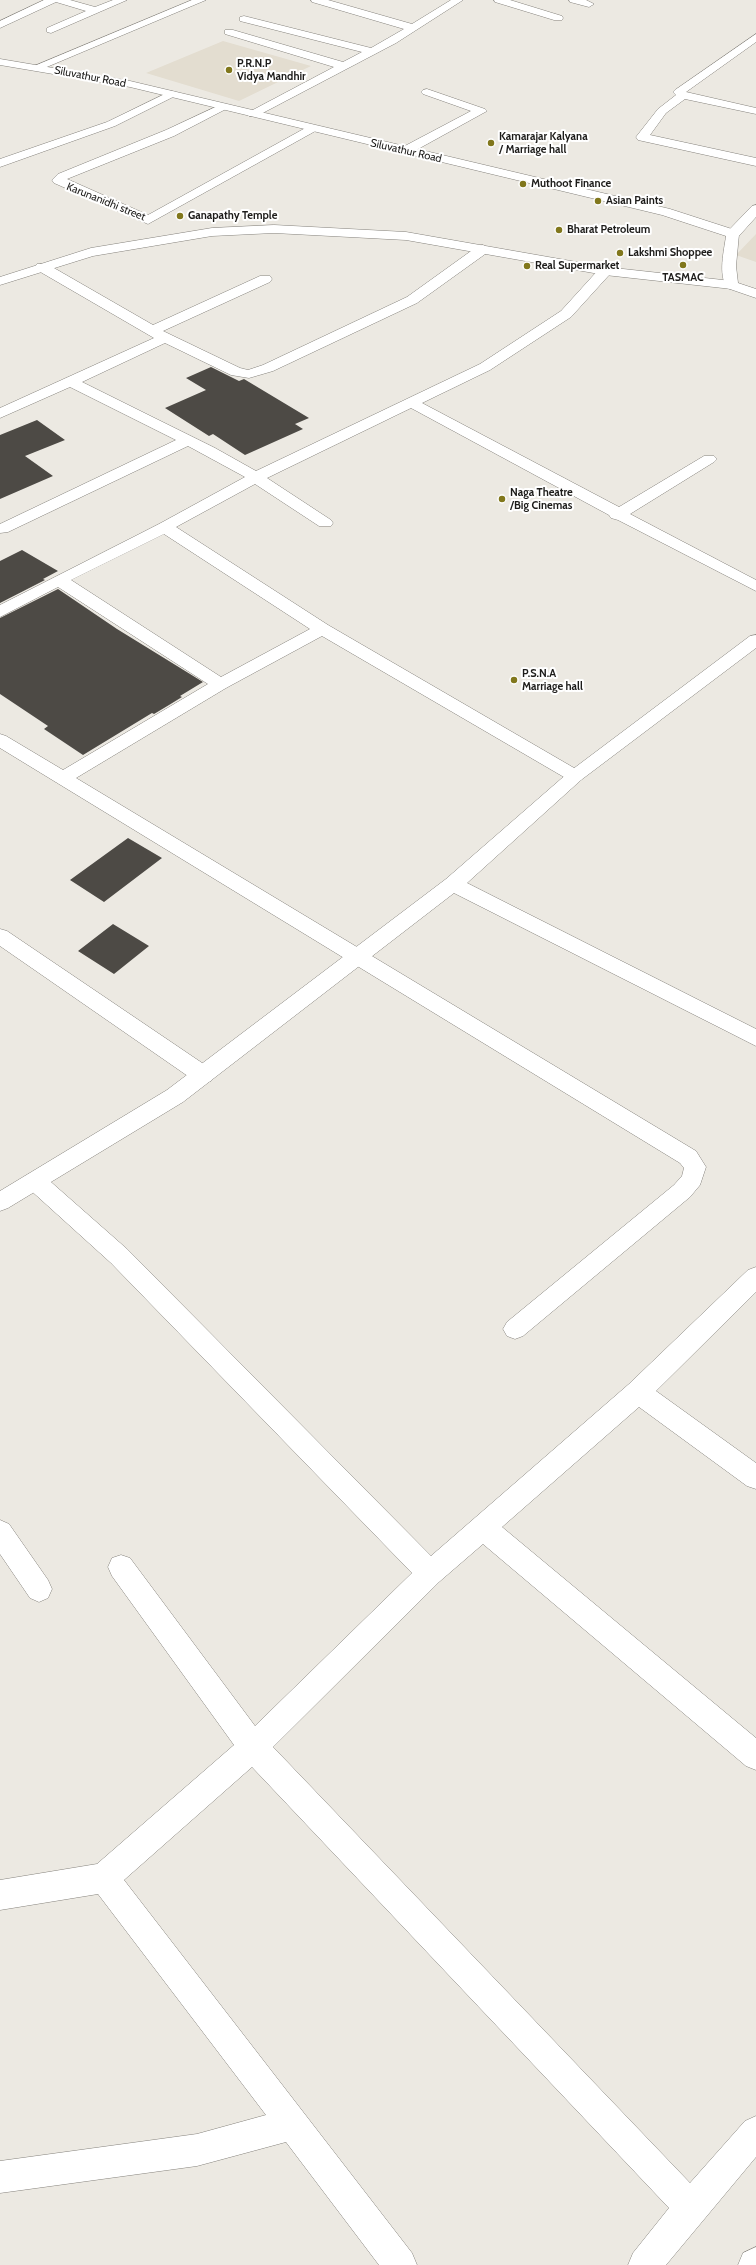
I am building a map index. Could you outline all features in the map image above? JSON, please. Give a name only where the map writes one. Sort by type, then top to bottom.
[{"type":"street","points":[[0,25],[52,0]]},
{"type":"street","points":[[58,0],[96,11]]},
{"type":"street","points":[[51,30],[122,0]]},
{"type":"street","points":[[38,67],[201,0]]},
{"type":"street","points":[[316,0],[414,28]]},
{"type":"street","points":[[253,114],[414,28],[458,0]]},
{"type":"street","points":[[498,0],[558,18]]},
{"type":"street","points":[[574,0],[589,4]]},
{"type":"street","points":[[244,19],[372,51]]},
{"type":"street","points":[[229,32],[343,66]]},
{"type":"street","points":[[756,37],[680,90],[679,93],[756,111]]},
{"type":"street","name":"Siluvathur Road","points":[[0,62],[38,67],[171,94],[666,212],[733,234]]},
{"type":"street","points":[[405,151],[481,111],[427,92]]},
{"type":"street","points":[[0,162],[111,124],[171,94]]},
{"type":"street","points":[[683,95],[662,111],[642,137],[756,162]]},
{"type":"street","name":"Karunanidhi street","points":[[222,107],[170,133],[58,179],[60,183],[148,220],[314,129]]},
{"type":"street","points":[[732,285],[729,266],[733,234],[756,209]]},
{"type":"street","points":[[144,242],[148,220]]},
{"type":"street","points":[[0,281],[91,252],[144,242],[212,232],[274,229],[406,236],[605,271],[732,285],[756,294]]},
{"type":"street","points":[[42,267],[165,338],[236,372],[249,374],[268,368],[412,300],[483,249]]},
{"type":"street","points":[[0,612],[59,580],[165,528],[256,477],[485,367],[566,314],[605,271]]},
{"type":"street","points":[[152,331],[265,279]]},
{"type":"street","points":[[0,414],[165,338]]},
{"type":"street","points":[[71,382],[188,440],[256,477],[325,523]]},
{"type":"street","points":[[412,403],[519,459],[617,515],[756,586]]},
{"type":"street","points":[[2,529],[188,440]]},
{"type":"street","points":[[617,515],[709,459]]},
{"type":"street","points":[[165,528],[322,629],[575,776]]},
{"type":"street","points":[[59,580],[220,684]]},
{"type":"street","points":[[63,778],[220,684],[322,629]]},
{"type":"street","points":[[0,1202],[175,1096],[453,884],[575,776],[756,640]]},
{"type":"street","points":[[0,740],[688,1157],[694,1167],[692,1179],[682,1191],[515,1329]]},
{"type":"street","points":[[453,884],[756,1038]]},
{"type":"street","points":[[0,936],[203,1075]]},
{"type":"street","points":[[35,1181],[119,1256],[430,1573]]},
{"type":"street","points":[[0,1895],[104,1878],[253,1747],[430,1573],[638,1392],[756,1277]]},
{"type":"street","points":[[638,1392],[756,1478]]},
{"type":"street","points":[[482,1527],[756,1756]]},
{"type":"street","points":[[0,1532],[39,1589]]},
{"type":"street","points":[[121,1567],[253,1747],[691,2207]]},
{"type":"street","points":[[104,1878],[294,2124],[400,2265]]},
{"type":"street","points":[[0,2177],[197,2150],[294,2124]]},
{"type":"street","points":[[645,2265],[691,2207],[756,2132]]},
{"type":"shaded area","name":"P.R.N.P Vidya Mandhir","points":[[223,41],[311,66],[239,101],[146,73]]},
{"type":"shaded area","points":[[756,234],[756,262],[736,255]]},
{"type":"building","points":[[211,367],[239,381],[244,379],[309,418],[295,424],[303,429],[245,455],[213,434],[209,436],[165,408],[206,390],[186,378]]},
{"type":"building","points":[[37,420],[65,440],[25,456],[53,476],[0,499],[0,435]]},
{"type":"building","points":[[22,550],[58,571],[43,579],[45,580],[0,603],[0,561]]},
{"type":"building","points":[[58,589],[117,629],[203,682],[180,696],[182,697],[169,705],[154,714],[152,713],[83,755],[44,729],[48,726],[0,694],[0,618]]},
{"type":"building","points":[[128,838],[162,858],[104,902],[70,880]]},
{"type":"building","points":[[113,924],[149,946],[114,974],[78,951]]},
{"type":"place","name":"P.R.N.P Vidya Mandhir","points":[[229,70]]},
{"type":"place","name":"Kamarajar Kalyana / Marriage hall","points":[[491,143]]},
{"type":"place","name":"Muthoot Finance","points":[[523,184]]},
{"type":"place","name":"Asian Paints","points":[[598,201]]},
{"type":"place","name":"Ganapathy Temple","points":[[180,216]]},
{"type":"place","name":"Bharat Petroleum","points":[[559,230]]},
{"type":"place","name":"Lakshmi Shoppee","points":[[620,253]]},
{"type":"place","name":"TASMAC","points":[[683,265]]},
{"type":"place","name":"Real Supermarket","points":[[527,266]]},
{"type":"place","name":"Naga Theatre /Big Cinemas","points":[[502,499]]},
{"type":"place","name":"P.S.N.A Marriage hall","points":[[514,680]]}]
